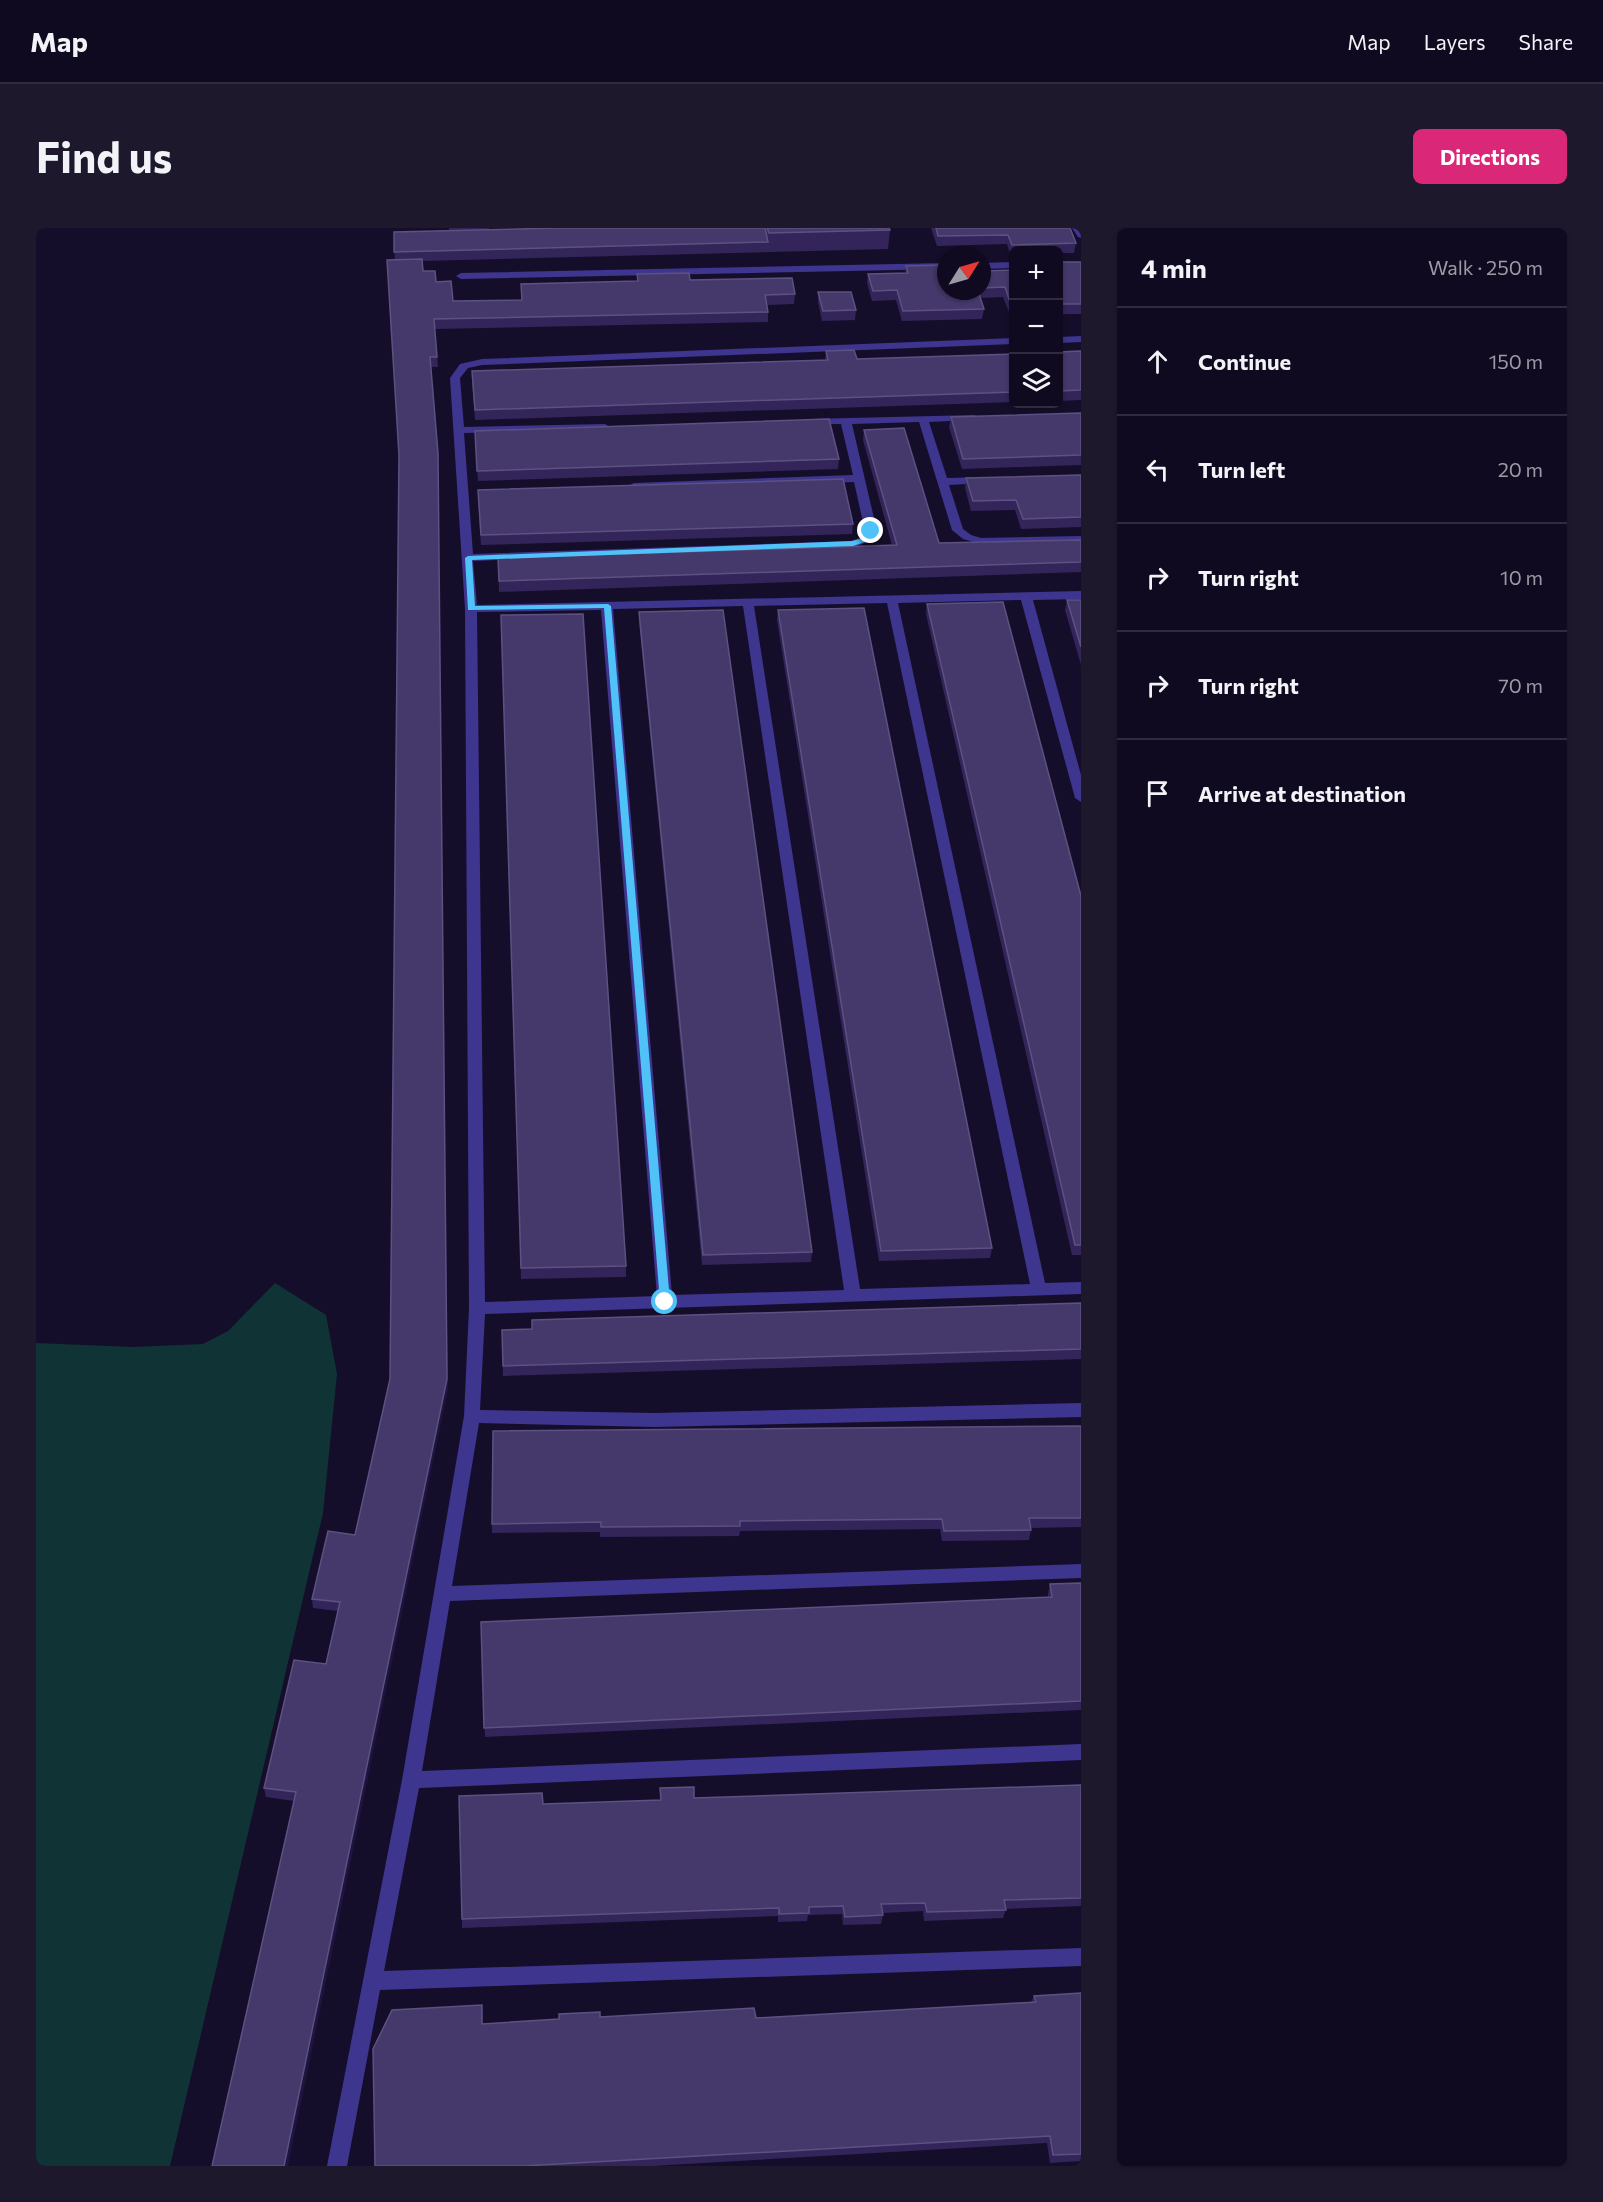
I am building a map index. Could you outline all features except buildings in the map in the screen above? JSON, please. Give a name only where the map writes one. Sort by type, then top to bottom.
[{"type":"lane","points":[[1077,228],[1081,235]]},
{"type":"lane","points":[[991,266],[1009,265]]},
{"type":"lane","points":[[461,276],[937,266]]},
{"type":"lane","points":[[1063,340],[1081,339]]},
{"type":"lane","points":[[337,2166],[411,1780],[472,1416],[477,1308],[471,609],[468,558],[469,491],[458,430],[455,378],[464,366],[482,362],[1009,341]]},
{"type":"lane","points":[[799,422],[979,417]]},
{"type":"lane","points":[[923,419],[958,530],[967,537],[981,541],[1081,539]]},
{"type":"lane","points":[[468,558],[853,544],[866,539],[871,531],[846,421]]},
{"type":"lane","points":[[458,430],[611,427]]},
{"type":"lane","points":[[627,486],[860,478]]},
{"type":"lane","points":[[943,482],[1000,479]]},
{"type":"lane","points":[[471,609],[1081,595]]},
{"type":"lane","points":[[1026,596],[1081,798]]},
{"type":"lane","points":[[892,600],[1039,1289]]},
{"type":"lane","points":[[748,603],[853,1296]]},
{"type":"lane","points":[[608,606],[665,1302]]},
{"type":"lane","points":[[477,1308],[1081,1288]]},
{"type":"lane","points":[[472,1416],[655,1420],[1081,1410]]},
{"type":"lane","points":[[441,1594],[1081,1571]]},
{"type":"lane","points":[[411,1780],[1081,1752]]},
{"type":"lane","points":[[373,1982],[1081,1957]]},
{"type":"green space","points":[[275,1283],[326,1315],[337,1374],[323,1513],[170,2166],[36,2166],[36,1343],[133,1347],[203,1344],[228,1331]]},
{"type":"route","points":[[665,1302],[608,606],[471,609],[468,558],[853,544],[866,539],[871,531]]}]
